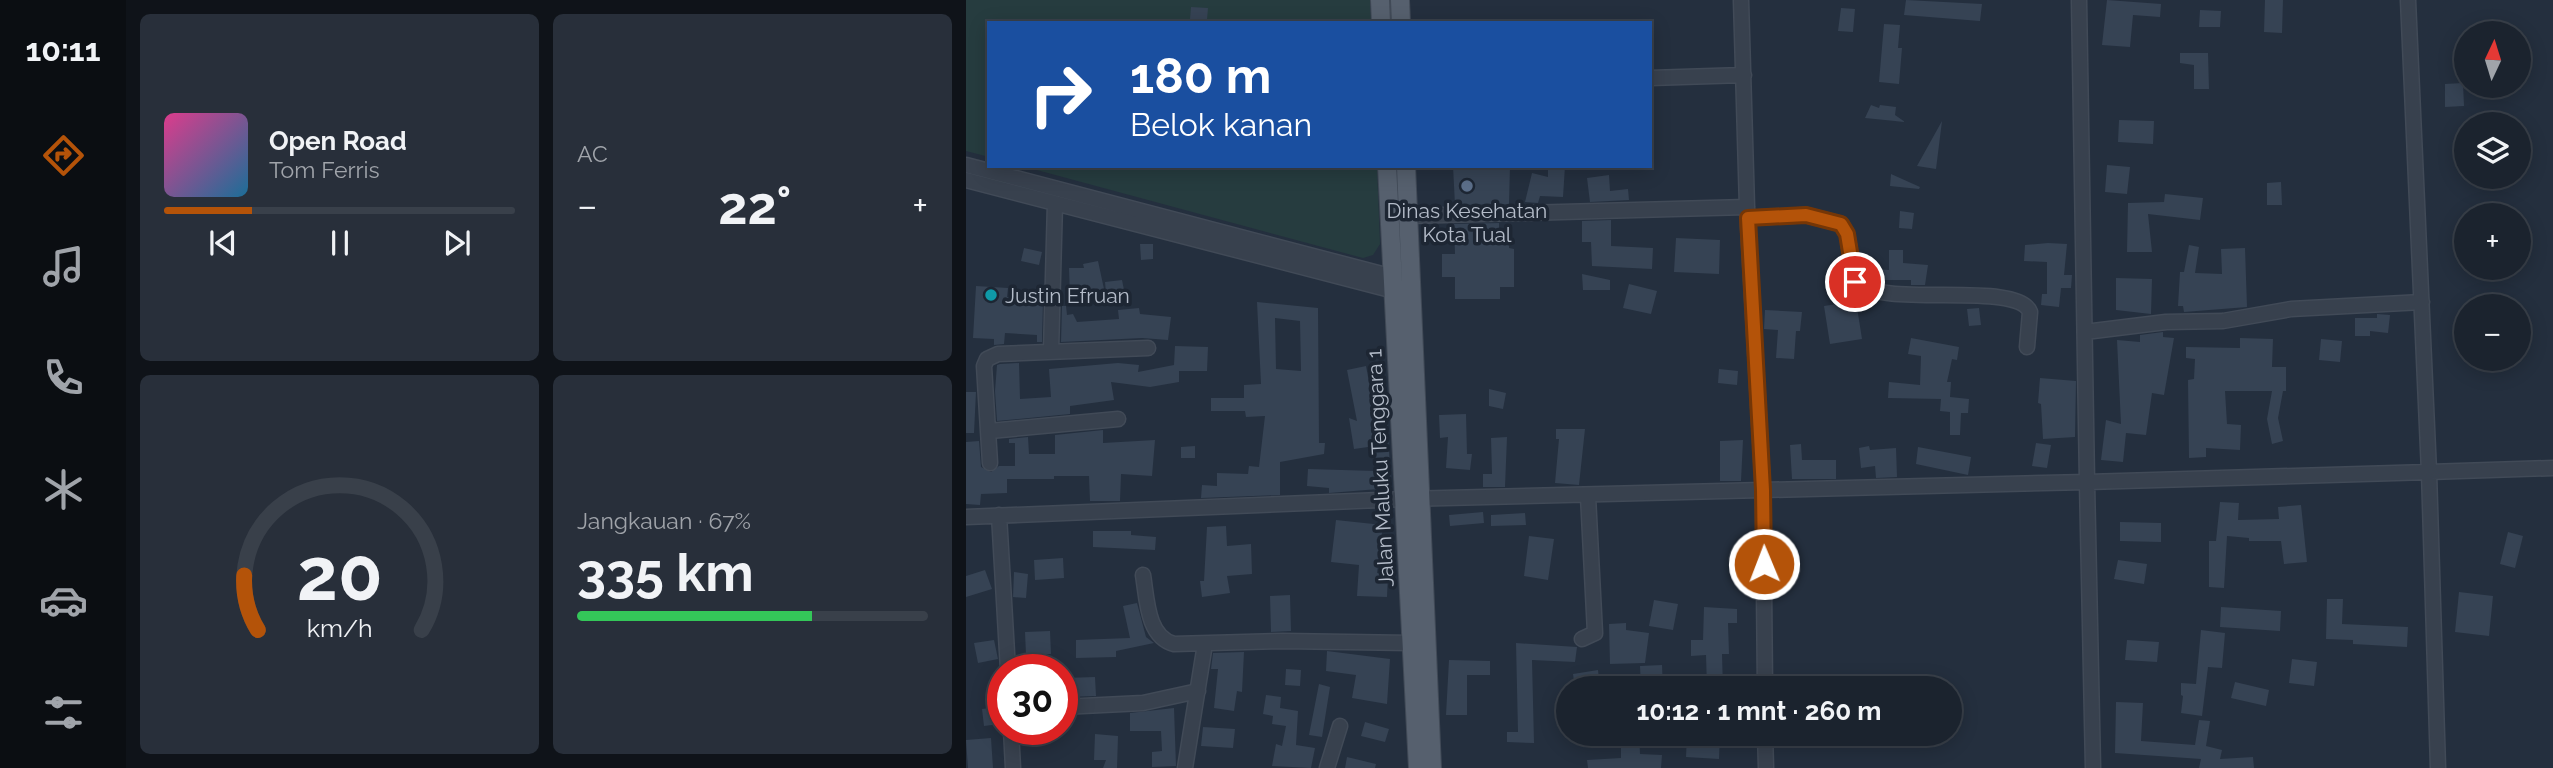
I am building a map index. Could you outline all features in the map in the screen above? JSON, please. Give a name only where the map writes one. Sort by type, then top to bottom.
[{"type":"main road","points":[[1380,0],[1381,21]]},
{"type":"main road","points":[[1399,0],[1401,21]]},
{"type":"main road","name":"Jalan Maluku Tenggara 1","points":[[1387,168],[1401,286],[1412,499],[1433,768]]},
{"type":"main road","name":"Jalan Maluku Tenggara 1","points":[[1401,286],[1408,216],[1406,168]]},
{"type":"main road","name":"Jalan Maluku Tenggara 1","points":[[1412,499],[1411,643],[1418,768]]},
{"type":"street","points":[[1741,0],[1748,212],[1763,490],[1765,676]]},
{"type":"street","points":[[2079,0],[2093,768]]},
{"type":"street","points":[[2409,0],[2429,472],[2438,768]]},
{"type":"street","points":[[1652,78],[1744,75]]},
{"type":"street","points":[[966,165],[1401,286]]},
{"type":"street","points":[[966,180],[1401,286]]},
{"type":"street","points":[[1051,351],[1055,203]]},
{"type":"street","points":[[1408,216],[1748,212],[1806,215],[1841,224],[1847,234],[1855,282],[1871,292],[1951,294],[2021,302],[2031,312],[2027,347]]},
{"type":"street","points":[[2085,332],[2166,322],[2223,321],[2291,309],[2422,302]]},
{"type":"street","points":[[990,463],[984,366],[987,359],[998,354],[1148,348]]},
{"type":"street","points":[[990,431],[1118,419]]},
{"type":"street","points":[[966,517],[1412,499],[2553,468]]},
{"type":"street","points":[[1582,639],[1595,633],[1588,496]]},
{"type":"street","points":[[999,515],[1007,654]]},
{"type":"street","points":[[1143,575],[1150,612],[1159,637],[1174,644],[1411,643]]},
{"type":"street","points":[[1185,768],[1205,644]]},
{"type":"street","points":[[1078,706],[1143,703],[1198,691]]},
{"type":"street","points":[[1327,768],[1340,726]]},
{"type":"street","points":[[1012,745],[1013,768]]},
{"type":"street","points":[[1765,746],[1766,768]]},
{"type":"green space","points":[[966,0],[1370,0],[1371,21],[987,21],[987,156],[966,151]]},
{"type":"green space","points":[[1029,168],[1377,168],[1380,244],[1373,255],[1363,258]]},
{"type":"building","points":[[1906,0],[1982,4],[1980,21],[1904,15]]},
{"type":"building","points":[[2107,0],[2161,4],[2160,17],[2133,15],[2130,47],[2102,45]]},
{"type":"building","points":[[2265,0],[2283,0],[2282,33],[2264,32]]},
{"type":"building","points":[[1191,7],[1208,8],[1207,20],[1190,19]]},
{"type":"building","points":[[1841,8],[1855,9],[1853,32],[1838,31]]},
{"type":"building","points":[[2200,10],[2221,11],[2220,27],[2199,27]]},
{"type":"building","points":[[1884,24],[1900,25],[1898,48],[1902,48],[1899,84],[1879,82]]},
{"type":"building","points":[[2180,53],[2208,53],[2209,89],[2194,89],[2194,65],[2180,63]]},
{"type":"building","points":[[2445,84],[2454,84],[2454,98],[2464,98],[2464,106],[2445,107]]},
{"type":"building","points":[[1871,105],[1879,108],[1880,105],[1896,107],[1895,115],[1905,122],[1865,118]]},
{"type":"building","points":[[2119,120],[2154,121],[2153,144],[2118,142]]},
{"type":"building","points":[[1942,121],[1936,169],[1917,166]]},
{"type":"building","points":[[2107,165],[2130,167],[2127,194],[2105,192]]},
{"type":"building","points":[[1453,168],[1510,168],[1509,204],[1455,205]]},
{"type":"building","points":[[1548,168],[1565,168],[1563,197],[1540,196],[1538,203],[1525,202],[1532,173],[1548,177]]},
{"type":"building","points":[[1891,174],[1920,187],[1890,186]]},
{"type":"building","points":[[1609,175],[1610,191],[1628,189],[1629,200],[1590,202],[1587,178]]},
{"type":"building","points":[[2281,182],[2282,205],[2267,205],[2267,183]]},
{"type":"building","points":[[2165,194],[2203,198],[2200,220],[2148,214],[2152,252],[2127,252],[2128,203],[2164,202]]},
{"type":"building","points":[[1900,211],[1914,213],[1912,229],[1899,228]]},
{"type":"building","points":[[1611,220],[1611,246],[1653,248],[1652,269],[1592,266],[1591,242],[1582,242],[1582,221]]},
{"type":"building","points":[[1499,223],[1499,238],[1509,237],[1509,248],[1514,249],[1514,287],[1500,287],[1500,299],[1455,299],[1455,277],[1442,277],[1442,254],[1455,254],[1454,224]]},
{"type":"building","points":[[1676,238],[1720,240],[1719,274],[1674,272]]},
{"type":"building","points":[[1140,244],[1153,244],[1153,259],[1141,260]]},
{"type":"building","points":[[2067,244],[2064,275],[2072,275],[2071,288],[2061,288],[2059,307],[2041,305],[2042,294],[2047,294],[2047,262],[2024,261],[2025,245]]},
{"type":"building","points":[[2189,245],[2199,247],[2195,273],[2222,274],[2221,249],[2245,248],[2247,307],[2184,312],[2183,306],[2178,306],[2180,272],[2184,272]]},
{"type":"building","points":[[1024,248],[1042,252],[1039,265],[1021,261]]},
{"type":"building","points":[[1889,250],[1903,250],[1903,263],[1928,265],[1925,285],[1911,285],[1911,280],[1873,280],[1874,269],[1889,270]]},
{"type":"building","points":[[1098,261],[1104,289],[1070,297],[1069,268],[1084,268],[1083,264]]},
{"type":"building","points":[[1582,274],[1610,280],[1610,290],[1583,290]]},
{"type":"building","points":[[2116,278],[2152,279],[2151,314],[2116,310]]},
{"type":"building","points":[[1122,280],[1124,290],[1106,293],[1105,282]]},
{"type":"building","points":[[1629,284],[1657,291],[1651,314],[1623,308]]},
{"type":"building","points":[[976,286],[1008,288],[1007,297],[1043,301],[1042,342],[1037,342],[1037,335],[1005,333],[1004,344],[994,345],[994,339],[973,338]]},
{"type":"building","points":[[1856,301],[1862,339],[1830,344],[1824,306]]},
{"type":"building","points":[[1257,302],[1318,308],[1319,443],[1325,443],[1324,454],[1280,462],[1280,495],[1201,498],[1202,485],[1217,486],[1217,473],[1248,474],[1249,466],[1259,467],[1265,416],[1246,417],[1245,411],[1211,411],[1211,398],[1244,398],[1244,385],[1261,384]],"holes":[[[1275,318],[1300,321],[1301,371],[1276,369]]]},
{"type":"building","points":[[1062,306],[1066,306],[1067,315],[1073,314],[1077,322],[1119,319],[1118,310],[1139,308],[1140,314],[1171,317],[1168,340],[1142,338],[1061,342]]},
{"type":"building","points":[[1979,308],[1981,325],[1969,326],[1967,309]]},
{"type":"building","points":[[1765,310],[1802,312],[1800,331],[1796,331],[1794,359],[1776,358],[1778,330],[1764,329]]},
{"type":"building","points":[[2377,314],[2390,315],[2388,333],[2370,331],[2370,336],[2355,336],[2355,318],[2377,318]]},
{"type":"building","points":[[2163,332],[2163,337],[2174,338],[2164,395],[2152,393],[2146,435],[2126,433],[2123,462],[2101,460],[2106,420],[2121,424],[2117,340],[2140,342],[2140,335]]},
{"type":"building","points":[[1911,338],[1959,347],[1957,360],[1952,359],[1947,382],[1951,382],[1950,397],[1969,399],[1968,413],[1961,413],[1960,435],[1950,435],[1950,412],[1940,411],[1941,399],[1888,398],[1889,382],[1920,385],[1921,356],[1908,354]]},
{"type":"building","points":[[2240,338],[2273,339],[2272,367],[2286,367],[2286,391],[2283,391],[2278,418],[2283,441],[2272,444],[2267,419],[2272,391],[2225,391],[2227,424],[2241,425],[2240,450],[2206,448],[2206,457],[2189,458],[2188,380],[2194,379],[2195,359],[2186,358],[2186,347],[2240,348]]},
{"type":"building","points":[[2321,339],[2342,341],[2340,362],[2319,360]]},
{"type":"building","points":[[1175,346],[1208,347],[1207,371],[1179,371],[1179,382],[1150,387],[1111,382],[1114,400],[1070,406],[1070,414],[997,421],[997,365],[1019,363],[1020,399],[1051,397],[1049,369],[1118,363],[1139,365],[1138,372],[1174,365]]},
{"type":"building","points":[[1366,366],[1375,414],[1387,414],[1391,488],[1329,493],[1329,488],[1307,486],[1308,469],[1376,471],[1375,446],[1354,449],[1349,418],[1357,421],[1347,370]]},
{"type":"building","points":[[1719,369],[1738,371],[1737,385],[1718,383]]},
{"type":"building","points":[[2040,378],[2076,381],[2075,437],[2043,439],[2041,404],[2038,403]]},
{"type":"building","points":[[1489,389],[1506,393],[1503,409],[1489,406]]},
{"type":"building","points":[[966,392],[976,392],[974,433],[966,433]]},
{"type":"building","points":[[1466,414],[1467,454],[1472,454],[1470,470],[1446,468],[1448,437],[1440,438],[1439,415]]},
{"type":"building","points":[[1556,429],[1585,429],[1579,485],[1555,483],[1559,439],[1556,439]]},
{"type":"building","points":[[1103,430],[1103,443],[1155,440],[1152,476],[1121,474],[1120,501],[1090,501],[1089,476],[1054,476],[1054,479],[1007,479],[1007,493],[981,494],[980,505],[966,504],[966,442],[979,441],[981,467],[991,472],[999,466],[1015,466],[1015,443],[1009,443],[1009,439],[1028,437],[1029,454],[1055,454],[1055,435]]},
{"type":"building","points":[[1507,437],[1505,487],[1483,487],[1483,474],[1492,474],[1491,438]]},
{"type":"building","points":[[1743,440],[1741,481],[1720,481],[1720,441]]},
{"type":"building","points":[[2036,443],[2051,445],[2047,468],[2032,466]]},
{"type":"building","points":[[1801,444],[1802,460],[1836,460],[1836,479],[1792,479],[1790,445]]},
{"type":"building","points":[[1195,446],[1195,458],[1181,458],[1181,447]]},
{"type":"building","points":[[1869,446],[1870,450],[1896,448],[1897,477],[1876,478],[1875,466],[1861,468],[1859,448]]},
{"type":"building","points":[[1918,447],[1971,457],[1968,475],[1916,464]]},
{"type":"building","points":[[2220,502],[2239,503],[2238,520],[2279,519],[2278,507],[2301,505],[2307,562],[2284,564],[2281,541],[2249,541],[2249,538],[2227,536],[2224,588],[2209,587],[2209,541],[2216,541]]},
{"type":"building","points":[[1483,512],[1484,523],[1450,526],[1449,515]]},
{"type":"building","points":[[1525,513],[1526,525],[1491,526],[1491,515]]},
{"type":"building","points":[[1336,520],[1383,525],[1377,573],[1388,574],[1387,597],[1357,596],[1359,565],[1331,562]]},
{"type":"building","points":[[2120,522],[2161,523],[2161,542],[2120,541]]},
{"type":"building","points":[[1226,526],[1227,546],[1251,544],[1252,574],[1227,576],[1230,593],[1202,597],[1200,581],[1204,581],[1207,527]]},
{"type":"building","points":[[1093,531],[1131,531],[1131,535],[1156,537],[1155,550],[1093,547]]},
{"type":"building","points":[[2508,532],[2523,536],[2515,568],[2500,564]]},
{"type":"building","points":[[1529,536],[1554,539],[1548,580],[1524,576]]},
{"type":"building","points":[[1063,558],[1064,578],[1035,580],[1034,560]]},
{"type":"building","points":[[2118,560],[2147,564],[2144,584],[2114,579]]},
{"type":"building","points":[[985,570],[992,589],[966,597],[966,576]]},
{"type":"building","points":[[1014,572],[1028,574],[1026,598],[1013,597]]},
{"type":"building","points":[[2459,592],[2493,596],[2489,636],[2455,632]]},
{"type":"building","points":[[1290,595],[1291,631],[1271,632],[1270,596]]},
{"type":"building","points":[[2327,599],[2343,599],[2342,624],[2408,627],[2407,647],[2353,644],[2353,640],[2326,639]]},
{"type":"building","points":[[1654,600],[1678,604],[1673,630],[1649,626]]},
{"type":"building","points":[[1137,603],[1146,637],[1154,643],[1116,651],[1116,657],[1078,658],[1076,640],[1130,638],[1123,606]]},
{"type":"building","points":[[1704,607],[1737,609],[1737,623],[1728,623],[1729,654],[1722,654],[1723,676],[1707,676],[1706,655],[1691,656],[1691,640],[1703,640]]},
{"type":"building","points":[[2221,607],[2281,611],[2280,631],[2220,627]]},
{"type":"building","points":[[1626,623],[1626,630],[1649,633],[1645,663],[1610,664],[1609,624]]},
{"type":"building","points":[[2201,630],[2225,633],[2222,668],[2208,667],[2202,716],[2181,713],[2181,683],[2196,684]]},
{"type":"building","points":[[1050,631],[1051,654],[1026,654],[1025,632]]},
{"type":"building","points":[[994,640],[997,654],[987,654],[987,661],[978,663],[974,643]]},
{"type":"building","points":[[2127,640],[2159,642],[2157,662],[2125,660]]},
{"type":"building","points":[[1516,643],[1577,647],[1575,662],[1532,660],[1534,743],[1507,742],[1507,732],[1518,732]]},
{"type":"building","points":[[1327,651],[1390,659],[1387,704],[1352,698],[1356,675],[1326,671]]},
{"type":"building","points":[[1244,652],[1242,692],[1237,691],[1234,711],[1214,708],[1218,669],[1211,669],[1213,653]]},
{"type":"building","points":[[2292,659],[2317,662],[2314,686],[2289,683]]},
{"type":"building","points":[[1449,660],[1490,661],[1490,675],[1467,675],[1467,715],[1446,715]]},
{"type":"building","points":[[1662,665],[1662,676],[1640,676],[1640,666]]},
{"type":"building","points":[[1286,669],[1301,670],[1300,686],[1285,685]]},
{"type":"building","points":[[1598,670],[1599,676],[1573,676]]},
{"type":"building","points":[[1095,677],[1096,696],[1078,697],[1078,678]]},
{"type":"building","points":[[2235,682],[2269,690],[2266,706],[2231,698]]},
{"type":"building","points":[[1319,684],[1330,687],[1322,737],[1309,735]]},
{"type":"building","points":[[1266,695],[1281,697],[1280,708],[1298,711],[1296,745],[1315,748],[1311,768],[1272,766],[1276,744],[1282,746],[1286,726],[1272,724],[1273,716],[1263,714]]},
{"type":"building","points":[[2116,702],[2143,703],[2141,741],[2195,745],[2199,720],[2210,721],[2206,746],[2222,750],[2220,759],[2253,757],[2254,768],[2199,768],[2201,759],[2115,753]]},
{"type":"building","points":[[987,708],[987,726],[984,726],[982,709]]},
{"type":"building","points":[[1174,708],[1176,766],[1152,767],[1152,752],[1162,751],[1161,731],[1130,731],[1130,713]]},
{"type":"building","points":[[1365,722],[1389,729],[1385,742],[1361,736]]},
{"type":"building","points":[[1203,727],[1235,729],[1233,748],[1201,746]]},
{"type":"building","points":[[1095,734],[1118,736],[1117,768],[1103,768],[1106,760],[1094,760]]},
{"type":"building","points":[[987,738],[987,745],[991,745],[993,768],[968,768],[966,740]]},
{"type":"building","points":[[1621,746],[1640,746],[1640,754],[1662,755],[1661,768],[1588,768],[1587,760],[1621,758]]},
{"type":"building","points":[[1686,746],[1720,746],[1719,759],[1686,757]]},
{"type":"building","points":[[1347,757],[1376,764],[1375,768],[1345,768]]},
{"type":"place","name":"Dinas Kesehatan Kota Tual","points":[[1467,186]]},
{"type":"place","name":"Justin Efruan","points":[[991,295]]},
{"type":"route","points":[[1764,564],[1763,490],[1748,218],[1806,215],[1841,224],[1847,234],[1855,282]]}]
